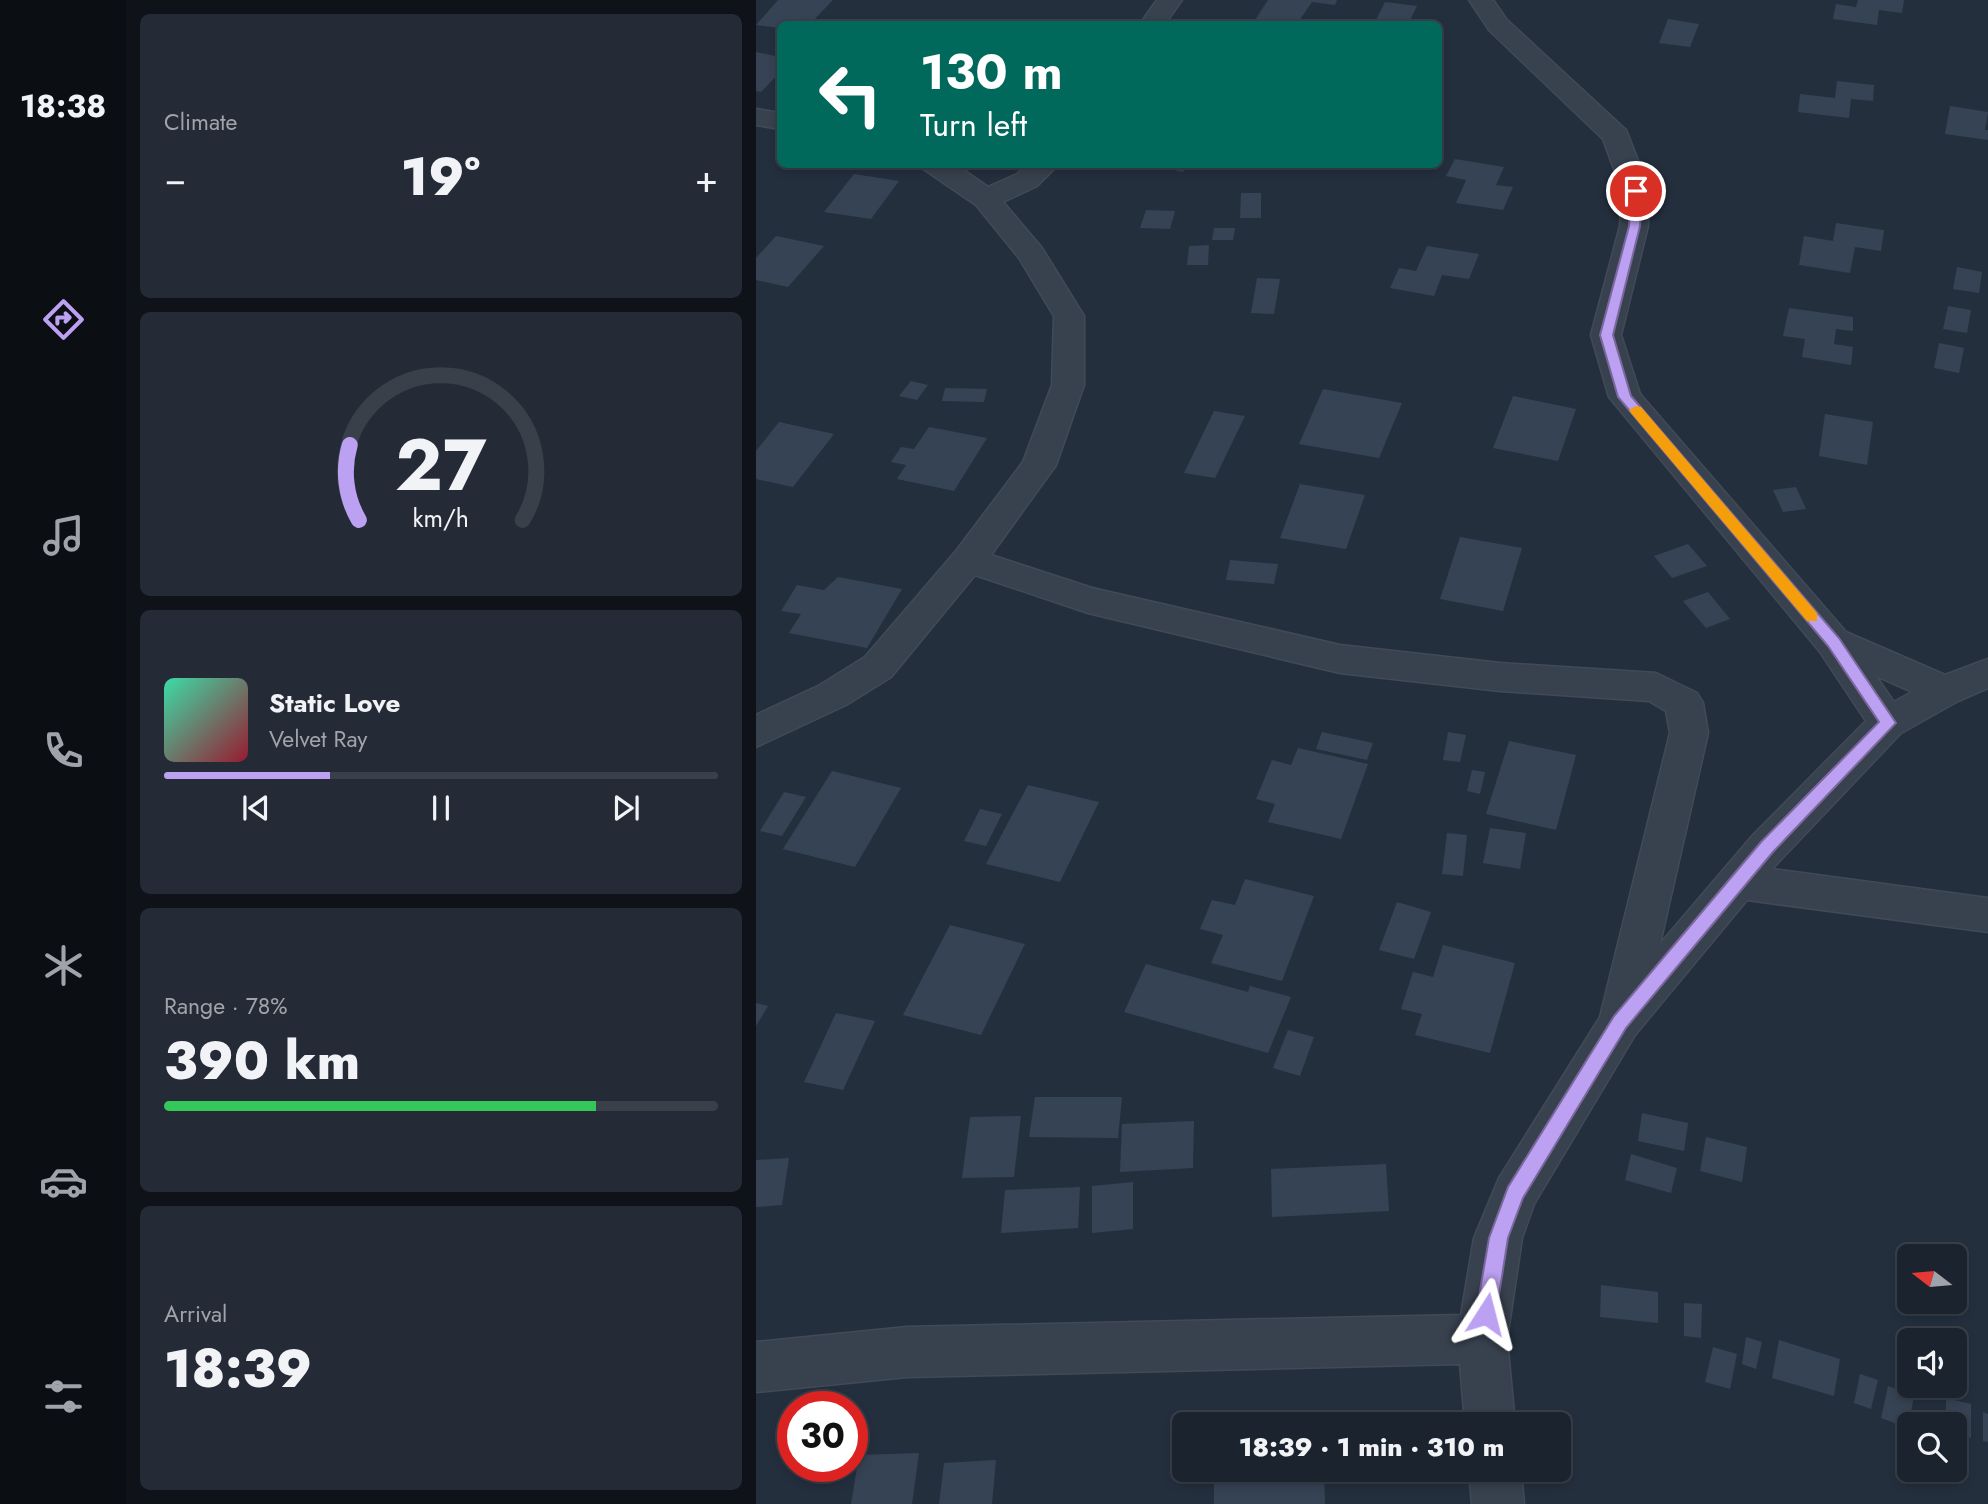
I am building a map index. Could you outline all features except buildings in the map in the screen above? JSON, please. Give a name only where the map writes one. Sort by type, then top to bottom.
[{"type":"street","points":[[1154,21],[1170,0]]},
{"type":"street","points":[[1481,0],[1498,25],[1616,136],[1636,191],[1634,226],[1606,335],[1625,397],[1833,642],[1888,723]]},
{"type":"street","points":[[756,117],[777,120]]},
{"type":"street","points":[[756,732],[833,695],[878,667],[968,560],[1039,465],[1068,385],[1069,316],[1032,254],[986,199],[940,168]]},
{"type":"street","points":[[986,199],[1027,180],[1040,168]]},
{"type":"street","points":[[968,560],[1088,600],[1340,659],[1500,677],[1656,687],[1684,703],[1689,733],[1620,1022]]},
{"type":"street","points":[[1833,642],[1945,691]]},
{"type":"street","points":[[1489,1412],[1482,1339],[1498,1238],[1515,1193],[1620,1022],[1767,847],[1888,723],[1945,691],[1988,673]]},
{"type":"street","points":[[1740,882],[1988,915]]},
{"type":"street","points":[[756,1367],[907,1352],[1482,1339]]},
{"type":"street","points":[[1495,1482],[1498,1504]]},
{"type":"slow traffic","points":[[1636,410],[1812,617]]},
{"type":"route","points":[[1486,1314],[1498,1238],[1515,1193],[1620,1022],[1767,847],[1888,723],[1833,642],[1625,397],[1606,335],[1634,226],[1636,191]]}]
